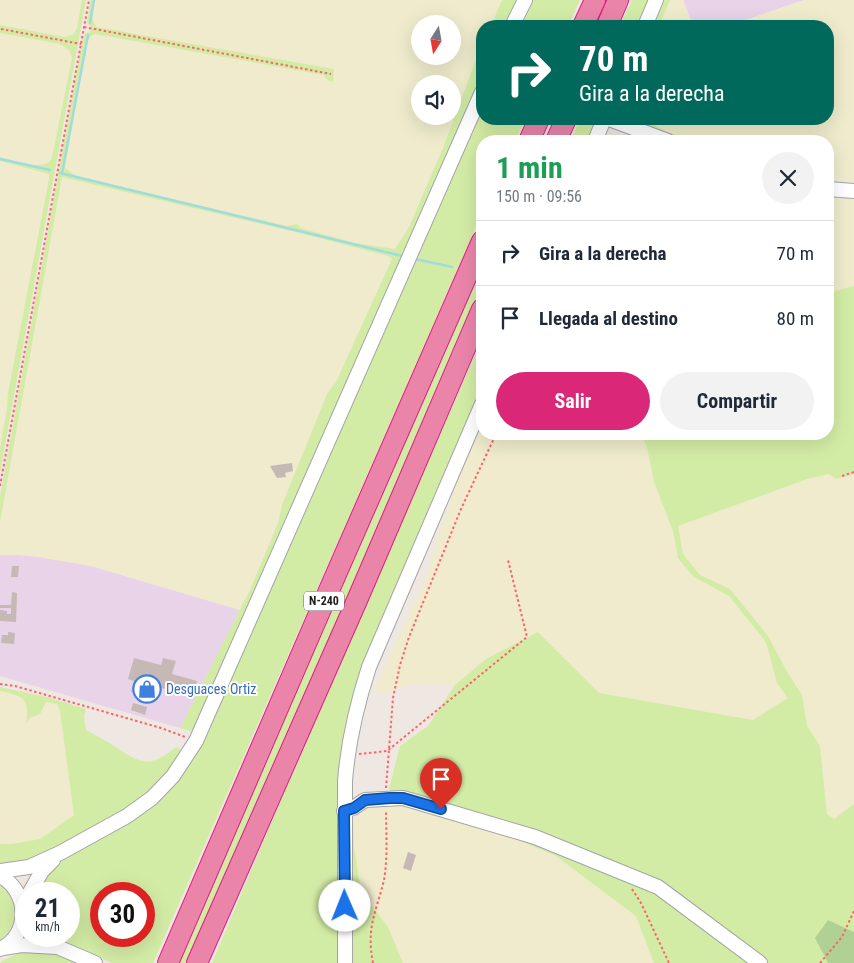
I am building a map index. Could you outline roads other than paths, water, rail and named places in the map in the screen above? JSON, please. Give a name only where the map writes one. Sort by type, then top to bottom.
[{"type":"highway","points":[[585,20],[595,0]]},
{"type":"highway","points":[[610,20],[618,0]]},
{"type":"highway","name":"N-240","points":[[168,963],[476,255]]},
{"type":"highway","name":"N-240","points":[[198,963],[476,324]]},
{"type":"highway","points":[[202,963],[217,919]]},
{"type":"street","points":[[515,20],[524,0]]},
{"type":"street","points":[[647,20],[656,0]]},
{"type":"street","points":[[0,871],[29,867],[60,853],[127,816],[152,798],[173,776],[196,741],[476,106]]},
{"type":"street","points":[[625,125],[652,135]]},
{"type":"street","points":[[834,189],[854,190]]},
{"type":"street","points":[[345,963],[344,791],[347,756],[359,698],[369,666],[476,418]]},
{"type":"street","points":[[344,791],[354,793],[365,800]]},
{"type":"street","points":[[344,811],[354,808],[365,800],[403,798],[535,837],[658,887],[760,963]]},
{"type":"street","points":[[36,882],[42,871],[60,853]]},
{"type":"street","points":[[0,876],[15,889]]},
{"type":"street","points":[[2,949],[15,937]]},
{"type":"street","points":[[2,949],[22,945],[60,948],[95,963]]},
{"type":"waterway","points":[[90,23],[94,0]]},
{"type":"waterway","points":[[62,173],[88,35]]},
{"type":"waterway","points":[[0,159],[50,170]]},
{"type":"waterway","points":[[60,173],[402,256]]},
{"type":"waterway","points":[[415,259],[452,267]]},
{"type":"place","name":"Desguaces Ortiz","points":[[147,689]]}]
